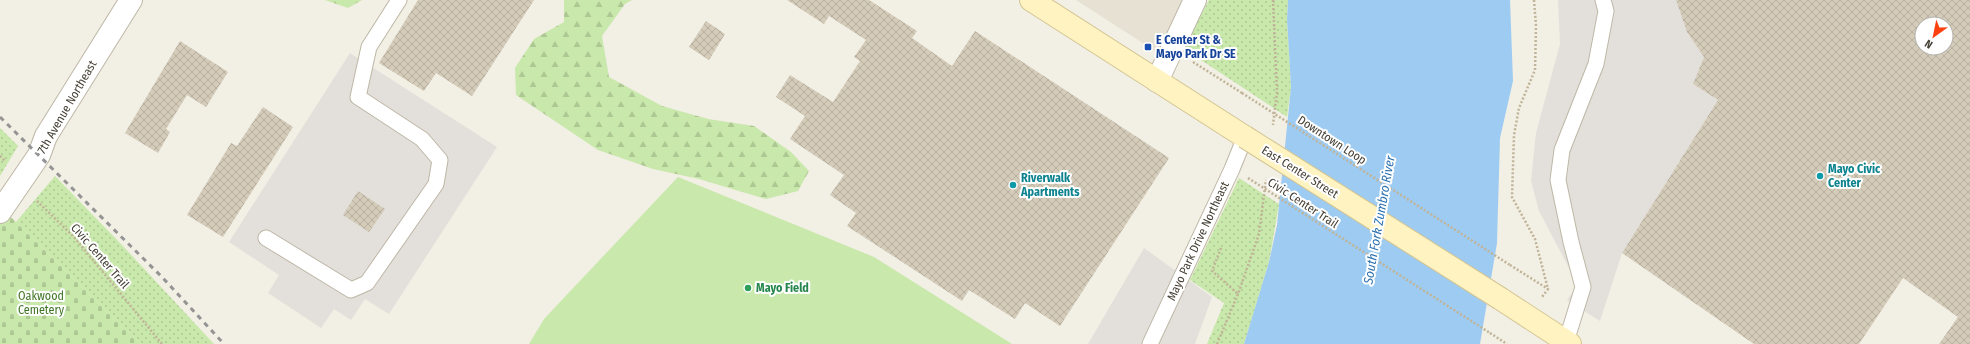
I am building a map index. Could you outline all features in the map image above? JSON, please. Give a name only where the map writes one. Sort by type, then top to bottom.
[{"type":"street","name":"7th Avenue Northeast","points":[[0,212],[39,155],[46,136],[131,0]]},
{"type":"street","name":"East Center Street","points":[[1031,0],[1568,343]]},
{"type":"street","points":[[1158,81],[1196,0]]},
{"type":"lane","points":[[266,238],[351,290],[367,283],[436,184],[440,160],[422,139],[358,97],[370,47],[399,0]]},
{"type":"lane","points":[[1568,343],[1583,287],[1571,242],[1558,180],[1562,150],[1596,64],[1606,11],[1603,0]]},
{"type":"lane","name":"Mayo Park Drive Northeast","points":[[1150,344],[1232,169],[1245,137]]},
{"type":"path","name":"Downtown Loop","points":[[1187,58],[1548,289],[1535,239],[1512,197],[1514,135],[1519,108],[1535,70],[1536,26],[1534,0]]},
{"type":"path","name":"Civic Center Trail","points":[[1245,185],[1248,178],[1507,344]]},
{"type":"path","name":"Civic Center Trail","points":[[20,182],[74,237],[162,344]]},
{"type":"path","points":[[1217,344],[1238,294],[1212,271],[1223,243]]},
{"type":"shaded area","points":[[1076,0],[1188,0],[1160,54]]},
{"type":"shaded area","points":[[1558,0],[1676,0],[1687,32],[1704,57],[1693,84],[1718,100],[1622,253],[1600,321],[1567,300],[1578,285],[1539,211],[1531,181],[1536,133],[1560,44]]},
{"type":"shaded area","points":[[350,53],[497,147],[389,314],[365,299],[351,320],[334,309],[321,328],[268,293],[279,275],[229,242]]},
{"type":"shaded area","points":[[1144,248],[1212,297],[1195,344],[1088,344]]},
{"type":"green space","points":[[325,0],[362,0],[348,8]]},
{"type":"green space","points":[[564,0],[632,0],[625,4],[602,36],[609,77],[662,106],[708,119],[754,126],[791,152],[809,171],[798,191],[766,199],[699,179],[653,169],[598,150],[516,95],[515,68],[534,39],[564,22]]},
{"type":"green space","points":[[1209,0],[1288,0],[1287,19],[1291,87],[1287,117],[1183,48]]},
{"type":"green space","points":[[0,128],[18,146],[0,176]]},
{"type":"green space","points":[[55,176],[122,245],[214,344],[141,344],[16,222]]},
{"type":"green space","name":"Mayo Field","points":[[678,177],[874,257],[1012,344],[529,344],[544,319]]},
{"type":"green space","points":[[1239,178],[1279,204],[1269,262],[1244,344],[1207,344],[1224,303],[1190,280]]},
{"type":"green space","name":"Oakwood Cemetery","points":[[0,207],[16,222],[141,344],[0,344]]},
{"type":"water","name":"South Fork Zumbro River","points":[[1288,0],[1510,0],[1513,81],[1500,138],[1497,243],[1480,344],[1244,344],[1269,262],[1277,225],[1291,87],[1287,19]]},
{"type":"building","points":[[418,0],[534,0],[472,96],[436,73],[424,91],[379,63]]},
{"type":"building","name":"Riverwalk Apartments","points":[[787,0],[869,0],[917,31],[912,38],[952,66],[975,31],[1169,158],[1060,326],[1025,303],[1015,319],[969,290],[962,301],[847,226],[856,213],[830,195],[844,175],[790,139],[805,116],[776,97],[790,75],[833,102],[860,61],[854,57],[866,40],[829,16],[824,24]]},
{"type":"building","name":"Mayo Civic Center","points":[[1676,0],[1970,0],[1970,344],[1939,344],[1958,317],[1903,278],[1859,344],[1754,344],[1622,253],[1718,100],[1693,84],[1704,57],[1687,32]]},
{"type":"building","points":[[706,21],[725,34],[709,60],[689,47]]},
{"type":"building","points":[[180,41],[228,72],[206,107],[187,95],[166,129],[170,132],[158,153],[125,133]]},
{"type":"building","points":[[263,107],[293,127],[223,237],[187,215],[231,143],[237,146]]},
{"type":"building","points":[[358,191],[385,209],[369,232],[343,215]]},
{"type":"railway","points":[[0,117],[162,277],[224,344]]},
{"type":"place","name":"E Center St & Mayo Park Dr SE","points":[[1148,47]]},
{"type":"place","name":"Mayo Civic Center","points":[[1820,176]]},
{"type":"place","name":"Riverwalk Apartments","points":[[1013,185]]},
{"type":"place","name":"Mayo Field","points":[[748,288]]}]
